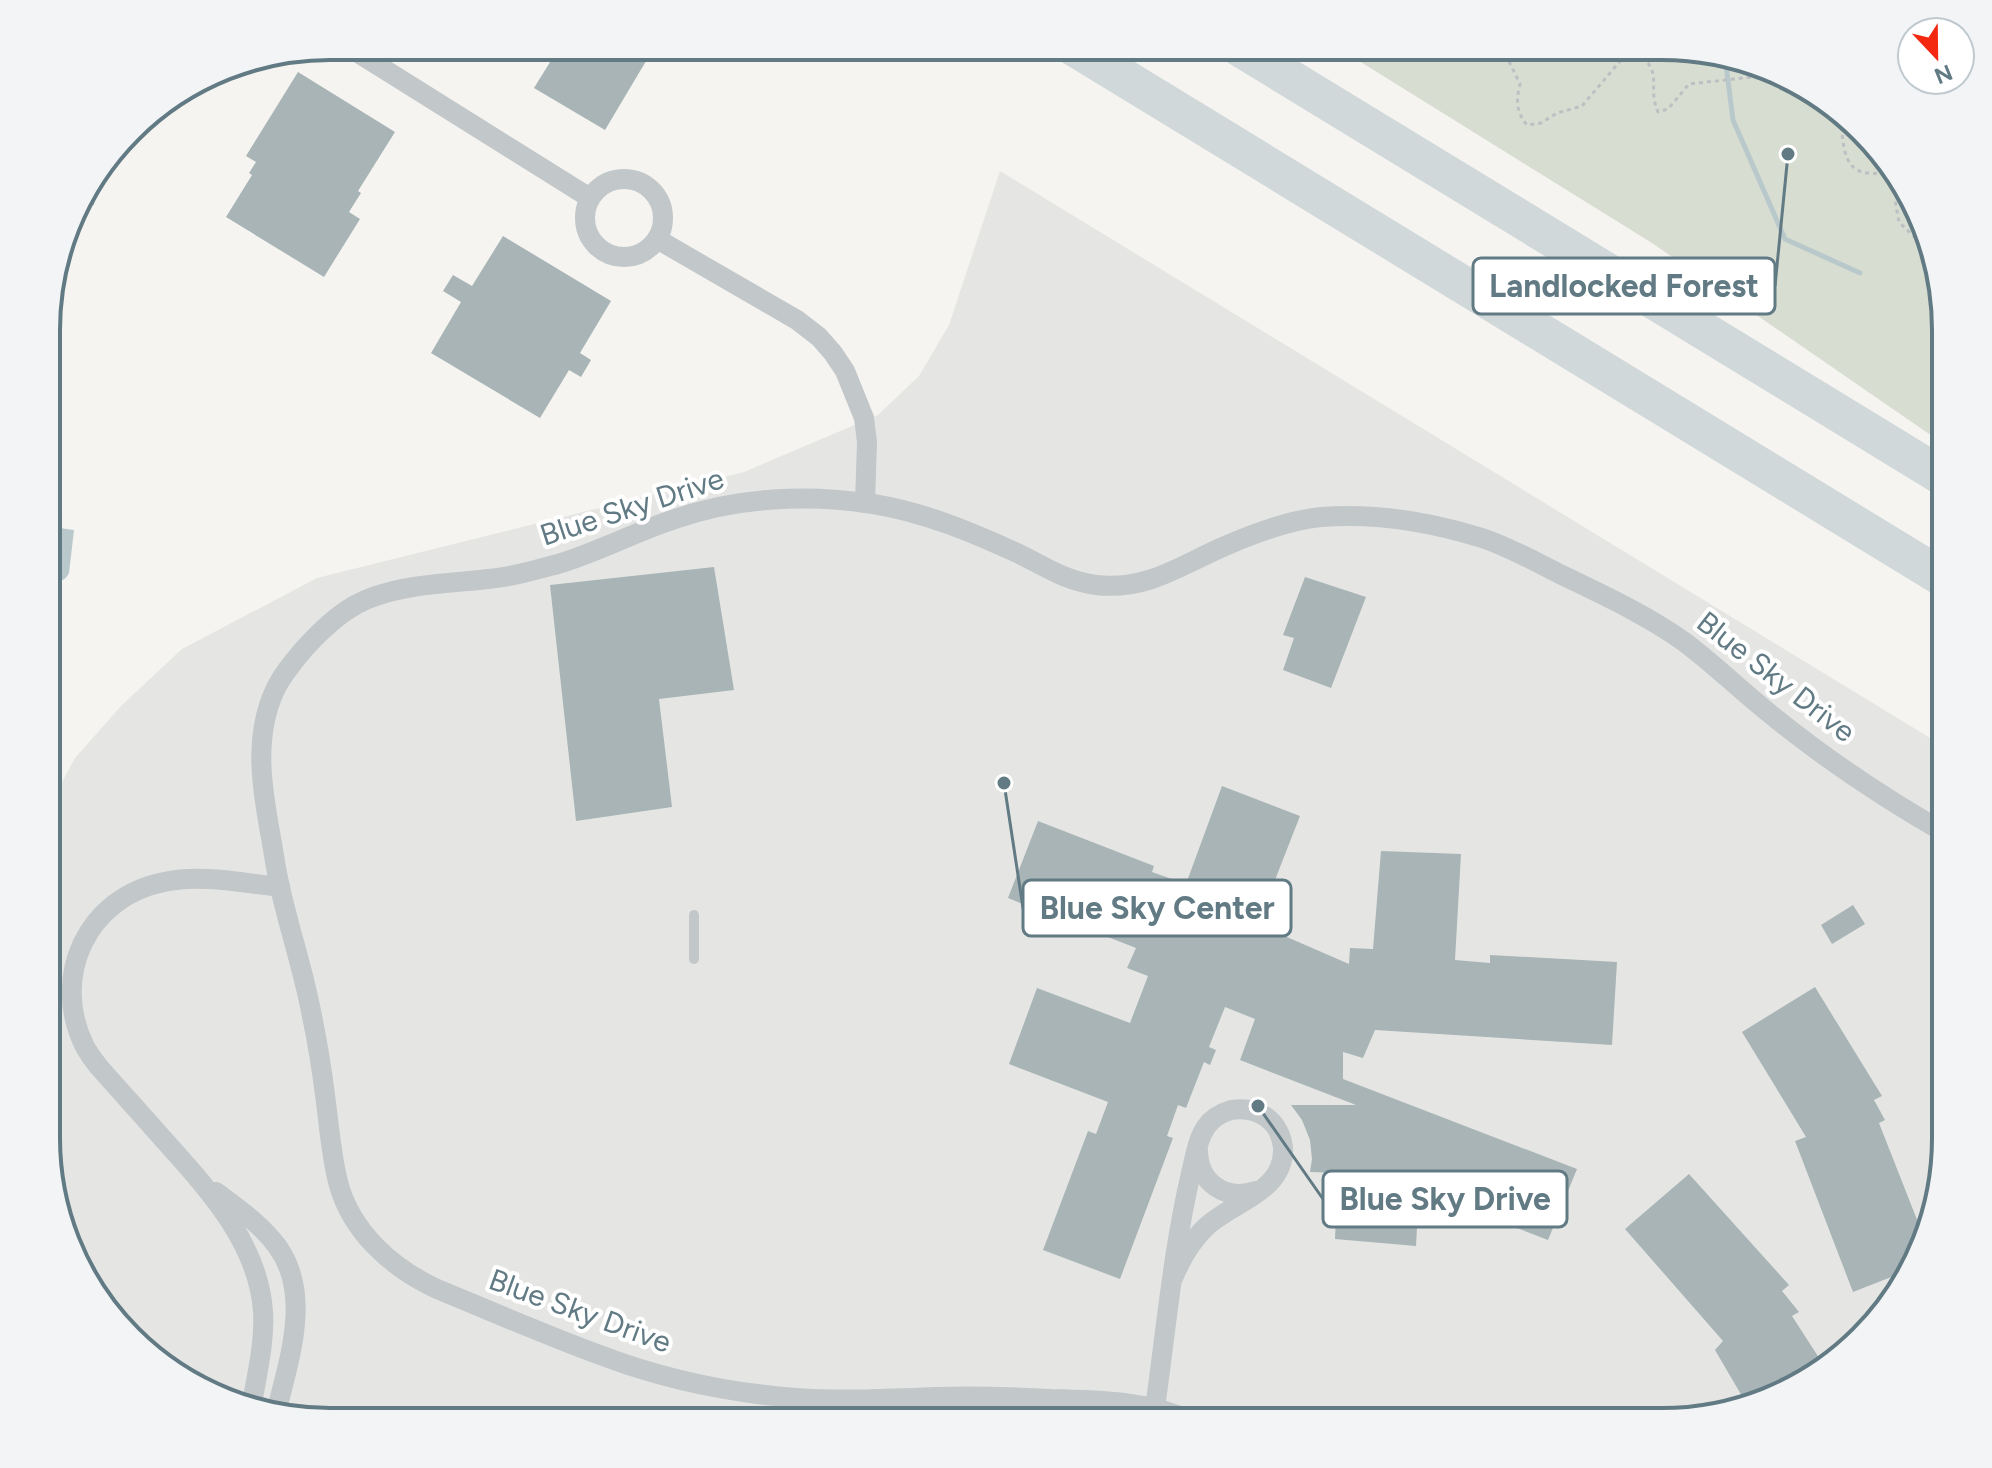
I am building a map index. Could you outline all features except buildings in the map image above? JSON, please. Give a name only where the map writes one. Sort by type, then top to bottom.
[{"type":"highway","points":[[1097,61],[1931,570]]},
{"type":"highway","points":[[1262,61],[1931,469]]},
{"type":"street","points":[[371,61],[590,198]]},
{"type":"street","points":[[613,180],[638,181],[652,190],[661,204],[664,216],[657,239],[651,247],[632,257],[618,258],[603,252],[590,240],[584,223],[584,211],[590,198],[599,187],[613,180]]},
{"type":"street","points":[[657,239],[797,320],[833,353],[845,371],[864,418],[867,442],[865,503]]},
{"type":"street","name":"Blue Sky Drive","points":[[1136,1408],[1120,1402],[1090,1400],[975,1396],[843,1400],[741,1391],[650,1371],[602,1356],[449,1294],[412,1277],[390,1261],[367,1237],[339,1186],[321,1062],[280,887],[261,778],[265,716],[275,690],[289,667],[317,635],[366,598],[439,582],[508,576],[539,569],[605,548],[683,516],[755,500],[838,500],[941,520],[1017,553],[1060,576],[1094,585],[1128,586],[1153,580],[1230,543],[1277,527],[1316,517],[1371,517],[1435,525],[1489,540],[1628,607],[1682,641],[1774,717],[1848,772],[1931,824]]},
{"type":"street","points":[[253,1397],[263,1338],[263,1314],[253,1265],[240,1236],[197,1177],[86,1049],[73,1007],[72,985],[75,961],[94,923],[125,897],[144,888],[164,882],[201,879],[280,887]]},
{"type":"street","points":[[1159,1408],[1173,1278],[1184,1202],[1200,1138],[1211,1121],[1228,1111],[1246,1109],[1266,1117],[1281,1136],[1283,1158],[1278,1173],[1260,1190],[1208,1225],[1187,1251],[1173,1278]]},
{"type":"street","points":[[1200,1138],[1198,1161],[1211,1183],[1230,1194],[1260,1190]]},
{"type":"street","points":[[197,1177],[265,1233],[278,1247],[287,1264],[293,1282],[296,1315],[278,1403]]},
{"type":"lane","points":[[694,915],[694,959]]},
{"type":"path","points":[[1511,61],[1520,84],[1517,97],[1519,116],[1527,125],[1541,123],[1557,113],[1582,106],[1620,61]]},
{"type":"path","points":[[1648,61],[1655,81],[1653,100],[1658,112],[1668,109],[1689,84],[1754,77]]},
{"type":"path","points":[[1842,130],[1847,159],[1854,169],[1872,175],[1882,173]]},
{"type":"path","points":[[1898,199],[1895,200],[1899,222],[1916,239]]},
{"type":"shaded area","points":[[1359,61],[1680,61],[1732,69],[1797,96],[1827,116],[1876,165],[1904,210],[1918,243],[1930,294],[1931,435],[1652,243]]},
{"type":"shaded area","points":[[1000,171],[1931,738],[1931,1156],[1927,1191],[1918,1225],[1896,1273],[1876,1303],[1827,1352],[1797,1372],[1749,1394],[1698,1406],[1662,1408],[312,1407],[277,1403],[243,1394],[210,1380],[165,1352],[127,1316],[96,1273],[81,1242],[65,1191],[61,1156],[61,785],[75,758],[122,705],[182,649],[317,578],[744,472],[878,415],[919,376],[949,325]]},
{"type":"shaded area","points":[[60,528],[74,530],[69,573],[60,581]]},
{"type":"waterway","points":[[1726,68],[1733,120],[1785,239],[1860,273]]},
{"type":"place","name":"Landlocked Forest","points":[[1788,154]]},
{"type":"place","name":"Blue Sky Center","points":[[1004,783]]},
{"type":"place","name":"Blue Sky Drive","points":[[1258,1106]]}]
